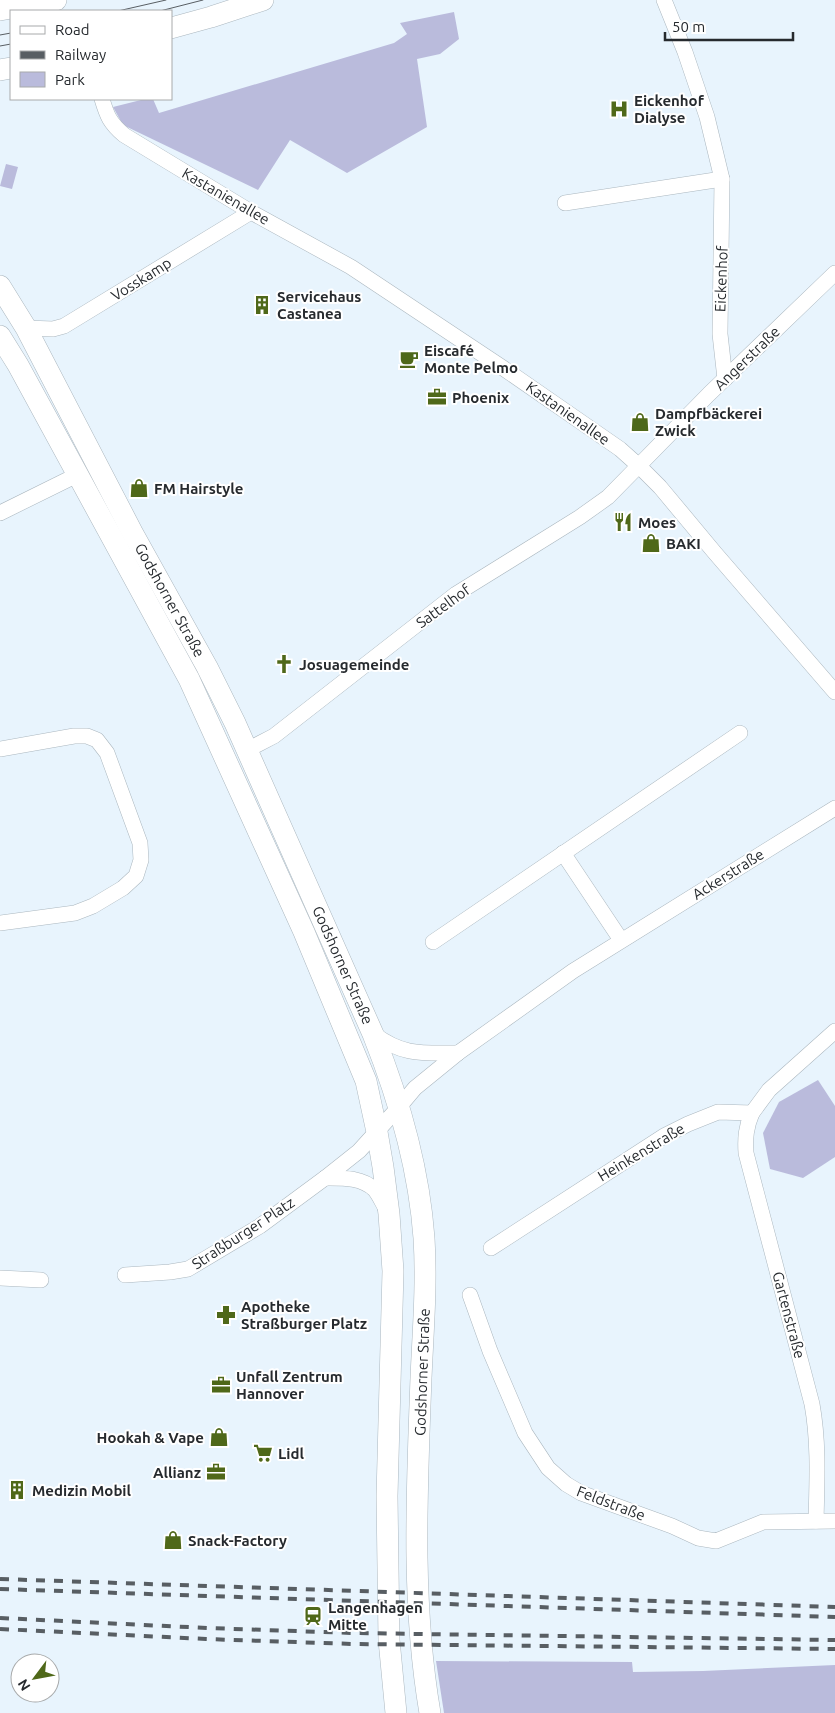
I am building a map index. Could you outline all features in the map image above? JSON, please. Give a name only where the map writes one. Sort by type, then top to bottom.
[{"type":"main road","points":[[0,10],[56,0]]},
{"type":"main road","points":[[172,28],[263,0]]},
{"type":"main road","name":"Godshorner Straße","points":[[0,286],[26,328],[132,532],[208,667],[247,750],[373,1034],[399,1107],[416,1174],[424,1238],[425,1321],[421,1376],[416,1553],[422,1641],[430,1713]]},
{"type":"main road","name":"Godshorner Straße","points":[[0,336],[18,364],[189,679],[304,932],[366,1081],[377,1132],[389,1214],[392,1271],[387,1559],[389,1640],[396,1713]]},
{"type":"street","name":"Eickenhof","points":[[664,0],[685,52],[707,117],[722,179],[720,334],[725,380]]},
{"type":"street","name":"Kastanienallee","points":[[102,100],[112,125],[124,135],[251,212],[351,268],[620,449],[640,466],[835,692]]},
{"type":"street","points":[[566,203],[722,179]]},
{"type":"street","name":"Vosskamp","points":[[26,328],[53,330],[64,326],[251,212]]},
{"type":"street","name":"Angerstraße","points":[[640,466],[835,273]]},
{"type":"street","name":"Sattelhof","points":[[247,750],[274,736],[456,594],[580,517],[608,497],[640,466]]},
{"type":"street","points":[[0,513],[78,475]]},
{"type":"street","points":[[433,942],[740,732]]},
{"type":"street","points":[[0,749],[74,736],[87,736],[96,740],[107,753],[140,844],[141,860],[136,876],[123,888],[93,906],[75,913],[0,923]]},
{"type":"street","name":"Ackerstraße","points":[[399,1107],[415,1088],[458,1053],[573,971],[835,808]]},
{"type":"street","points":[[563,853],[621,940]]},
{"type":"street","points":[[752,1113],[769,1090],[835,1031]]},
{"type":"street","points":[[373,1034],[388,1045],[407,1051],[458,1053]]},
{"type":"street","name":"Straßburger Platz","points":[[125,1275],[188,1269],[260,1226],[325,1178],[359,1150],[399,1107]]},
{"type":"street","name":"Heinkenstraße","points":[[491,1248],[664,1136],[718,1112],[752,1113]]},
{"type":"street","name":"Gartenstraße","points":[[752,1113],[746,1128],[746,1153],[812,1404],[817,1433],[816,1521]]},
{"type":"street","points":[[325,1178],[349,1178],[367,1184],[376,1191],[389,1214]]},
{"type":"street","points":[[0,1278],[41,1280]]},
{"type":"street","name":"Feldstraße","points":[[470,1295],[490,1351],[525,1432],[548,1468],[566,1484],[582,1493],[672,1526],[698,1538],[716,1540],[763,1522],[835,1521]]},
{"type":"green space","points":[[454,12],[459,39],[440,54],[417,59],[427,127],[347,173],[290,140],[258,190],[123,125],[113,107],[141,100],[153,100],[159,113],[394,43],[407,34],[400,23]]},
{"type":"green space","points":[[6,164],[18,167],[12,189],[0,186]]},
{"type":"green space","points":[[818,1080],[835,1106],[835,1157],[803,1178],[770,1169],[763,1133],[779,1102]]},
{"type":"green space","points":[[436,1661],[632,1662],[633,1672],[835,1665],[835,1713],[444,1713]]},
{"type":"tram line","points":[[122,10],[166,0]]},
{"type":"tram line","points":[[164,10],[203,0]]},
{"type":"tram line","points":[[0,35],[10,33]]},
{"type":"tram line","points":[[0,46],[10,44]]},
{"type":"railway","points":[[0,1579],[835,1607]]},
{"type":"railway","points":[[0,1589],[835,1617]]},
{"type":"railway","points":[[0,1618],[353,1633],[835,1640]]},
{"type":"railway","points":[[0,1629],[353,1644],[835,1649]]},
{"type":"place","name":"Eickenhof Dialyse","points":[[619,109]]},
{"type":"place","name":"Servicehaus Castanea","points":[[262,305]]},
{"type":"place","name":"Eiscafé Monte Pelmo","points":[[409,359]]},
{"type":"place","name":"Phoenix","points":[[437,397]]},
{"type":"place","name":"Dampfbäckerei Zwick","points":[[640,422]]},
{"type":"place","name":"FM Hairstyle","points":[[139,488]]},
{"type":"place","name":"Moes","points":[[623,522]]},
{"type":"place","name":"BAKI","points":[[651,543]]},
{"type":"place","name":"Josuagemeinde","points":[[284,664]]},
{"type":"place","name":"Apotheke Straßburger Platz","points":[[226,1315]]},
{"type":"place","name":"Unfall Zentrum Hannover","points":[[221,1385]]},
{"type":"place","name":"Hookah & Vape","points":[[219,1437]]},
{"type":"place","name":"Lidl","points":[[263,1453]]},
{"type":"place","name":"Allianz","points":[[216,1472]]},
{"type":"place","name":"Medizin Mobil","points":[[17,1490]]},
{"type":"place","name":"Snack-Factory","points":[[173,1540]]},
{"type":"place","name":"Langenhagen Mitte","points":[[313,1616]]}]
